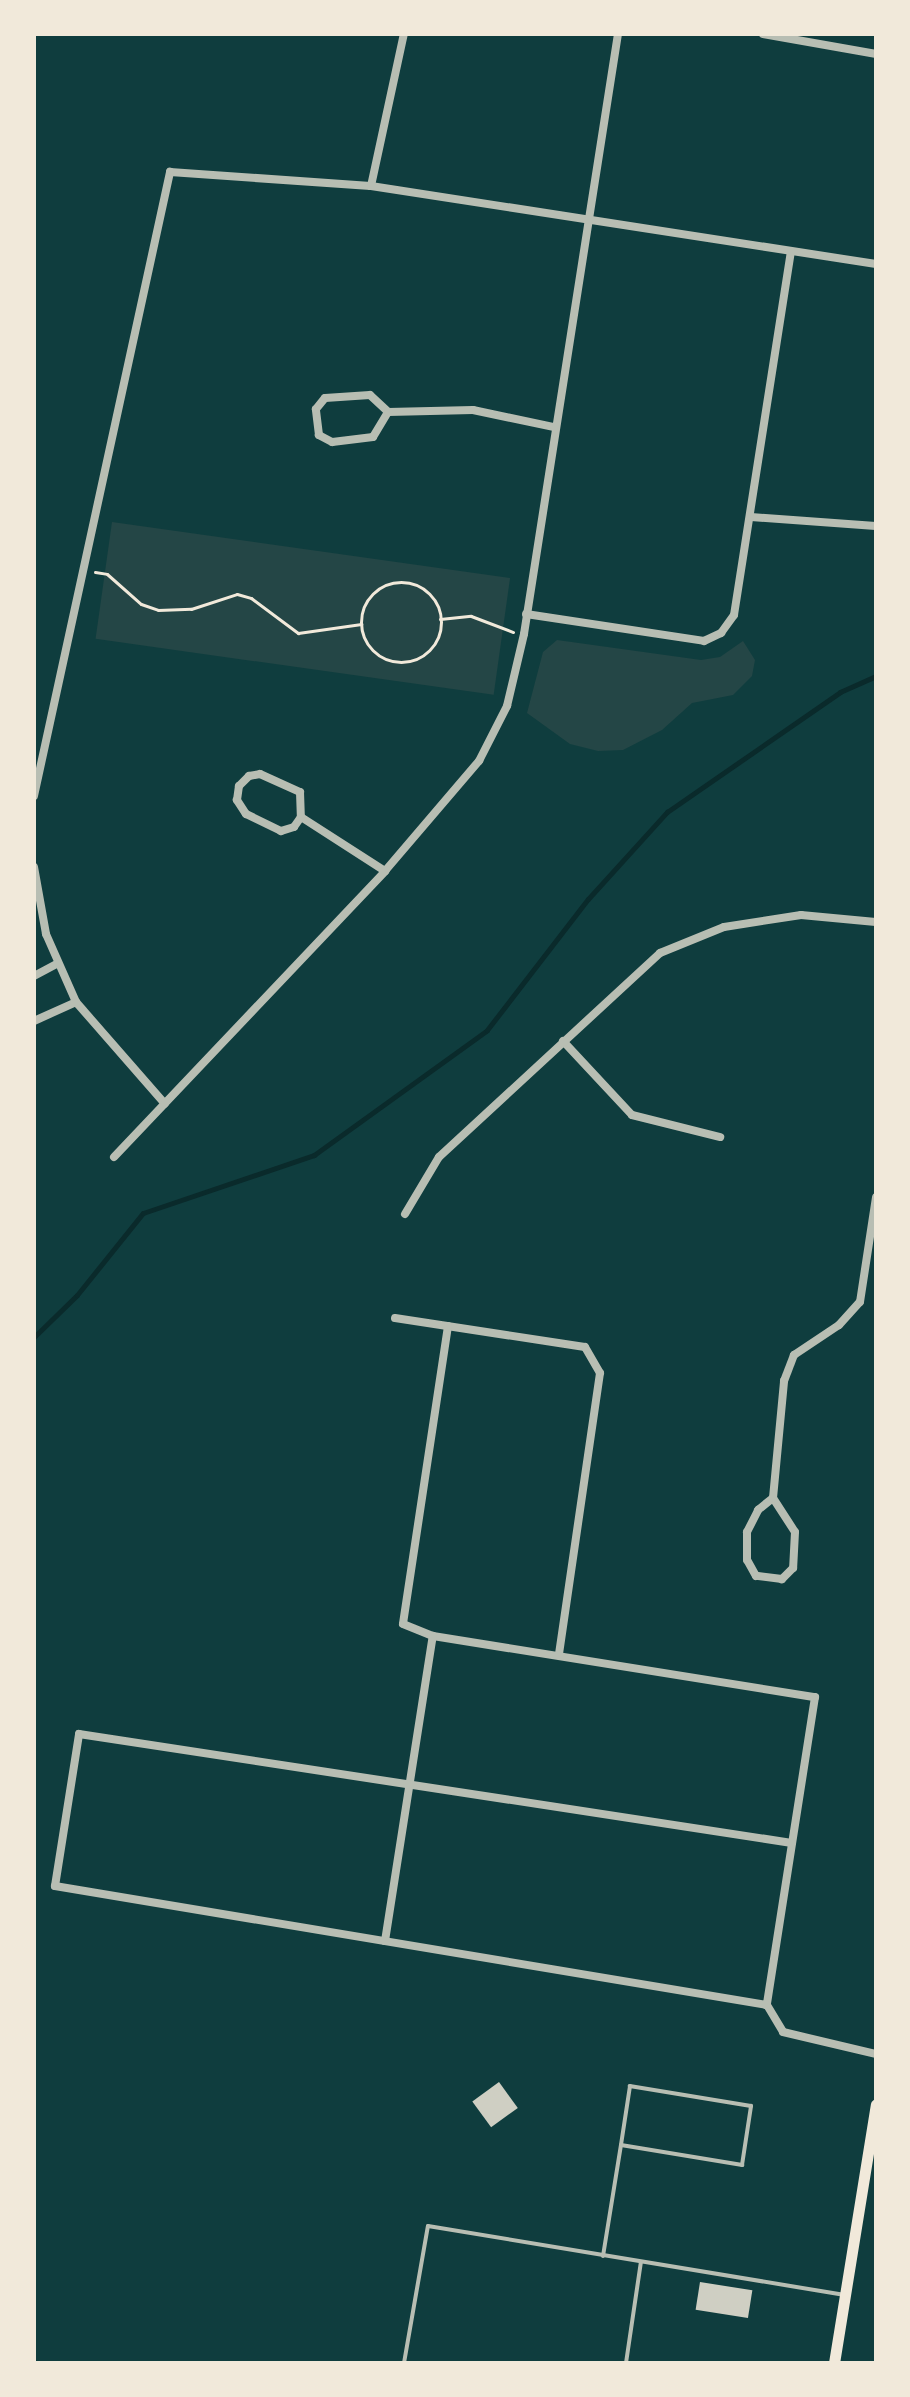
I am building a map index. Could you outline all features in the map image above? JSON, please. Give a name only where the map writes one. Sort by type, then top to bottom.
[{"type":"main road","points":[[834,2363],[876,2104]]},
{"type":"street","points":[[371,186],[404,34]]},
{"type":"street","points":[[114,1157],[385,871],[479,761],[507,706],[524,634],[554,427],[618,34]]},
{"type":"street","points":[[763,34],[876,54]]},
{"type":"street","points":[[34,796],[170,172],[371,186],[875,266]]},
{"type":"street","points":[[526,614],[704,641],[721,633],[734,615],[791,253]]},
{"type":"street","points":[[388,412],[373,437],[332,442],[319,435],[314,423],[325,398],[370,395],[388,412],[473,410],[554,427]]},
{"type":"street","points":[[751,517],[876,526]]},
{"type":"street","points":[[260,774],[300,792],[301,817],[281,831],[246,814],[237,800],[239,786],[249,776],[260,774]]},
{"type":"street","points":[[301,817],[385,871]]},
{"type":"street","points":[[34,867],[57,964],[76,1002],[165,1104]]},
{"type":"street","points":[[405,1214],[439,1157],[660,953],[724,927],[801,915],[876,922]]},
{"type":"street","points":[[34,976],[57,964]]},
{"type":"street","points":[[34,1021],[76,1002]]},
{"type":"street","points":[[563,1041],[632,1115],[720,1137]]},
{"type":"street","points":[[773,1498],[758,1510],[747,1532],[747,1560],[756,1576],[782,1579],[793,1568],[795,1532],[773,1498],[784,1381],[794,1355],[839,1325],[860,1302],[876,1197]]},
{"type":"street","points":[[395,1318],[585,1347],[600,1373],[559,1653]]},
{"type":"street","points":[[448,1326],[403,1624],[433,1636],[559,1653],[815,1697],[767,2005],[783,2032],[876,2054]]},
{"type":"street","points":[[385,1941],[433,1636]]},
{"type":"street","points":[[767,2005],[55,1886],[79,1734],[792,1843]]},
{"type":"lane","points":[[603,2256],[630,2086],[751,2106],[742,2165],[621,2145]]},
{"type":"lane","points":[[404,2363],[428,2226],[845,2295]]},
{"type":"lane","points":[[626,2363],[641,2262]]},
{"type":"path","points":[[83,569],[107,574],[141,604],[158,610],[191,609],[237,594],[251,598],[298,633],[361,624]]},
{"type":"path","points":[[392,583],[405,583],[429,594],[440,619],[440,632],[427,653],[403,662],[379,656],[363,636],[361,624],[369,598],[392,583]]},
{"type":"path","points":[[440,619],[471,616],[492,628],[524,634]]},
{"type":"shaded area","points":[[112,522],[510,578],[494,695],[96,639]]},
{"type":"shaded area","points":[[557,640],[701,660],[720,657],[743,641],[755,660],[752,676],[733,695],[692,703],[662,730],[623,750],[598,751],[570,744],[527,713],[543,652]]},
{"type":"building","points":[[499,2082],[518,2108],[491,2127],[472,2101]]},
{"type":"building","points":[[700,2282],[752,2290],[748,2318],[696,2310]]},
{"type":"waterway","points":[[34,1337],[77,1295],[143,1213],[314,1155],[487,1030],[588,899],[667,812],[840,692],[876,676]]}]
